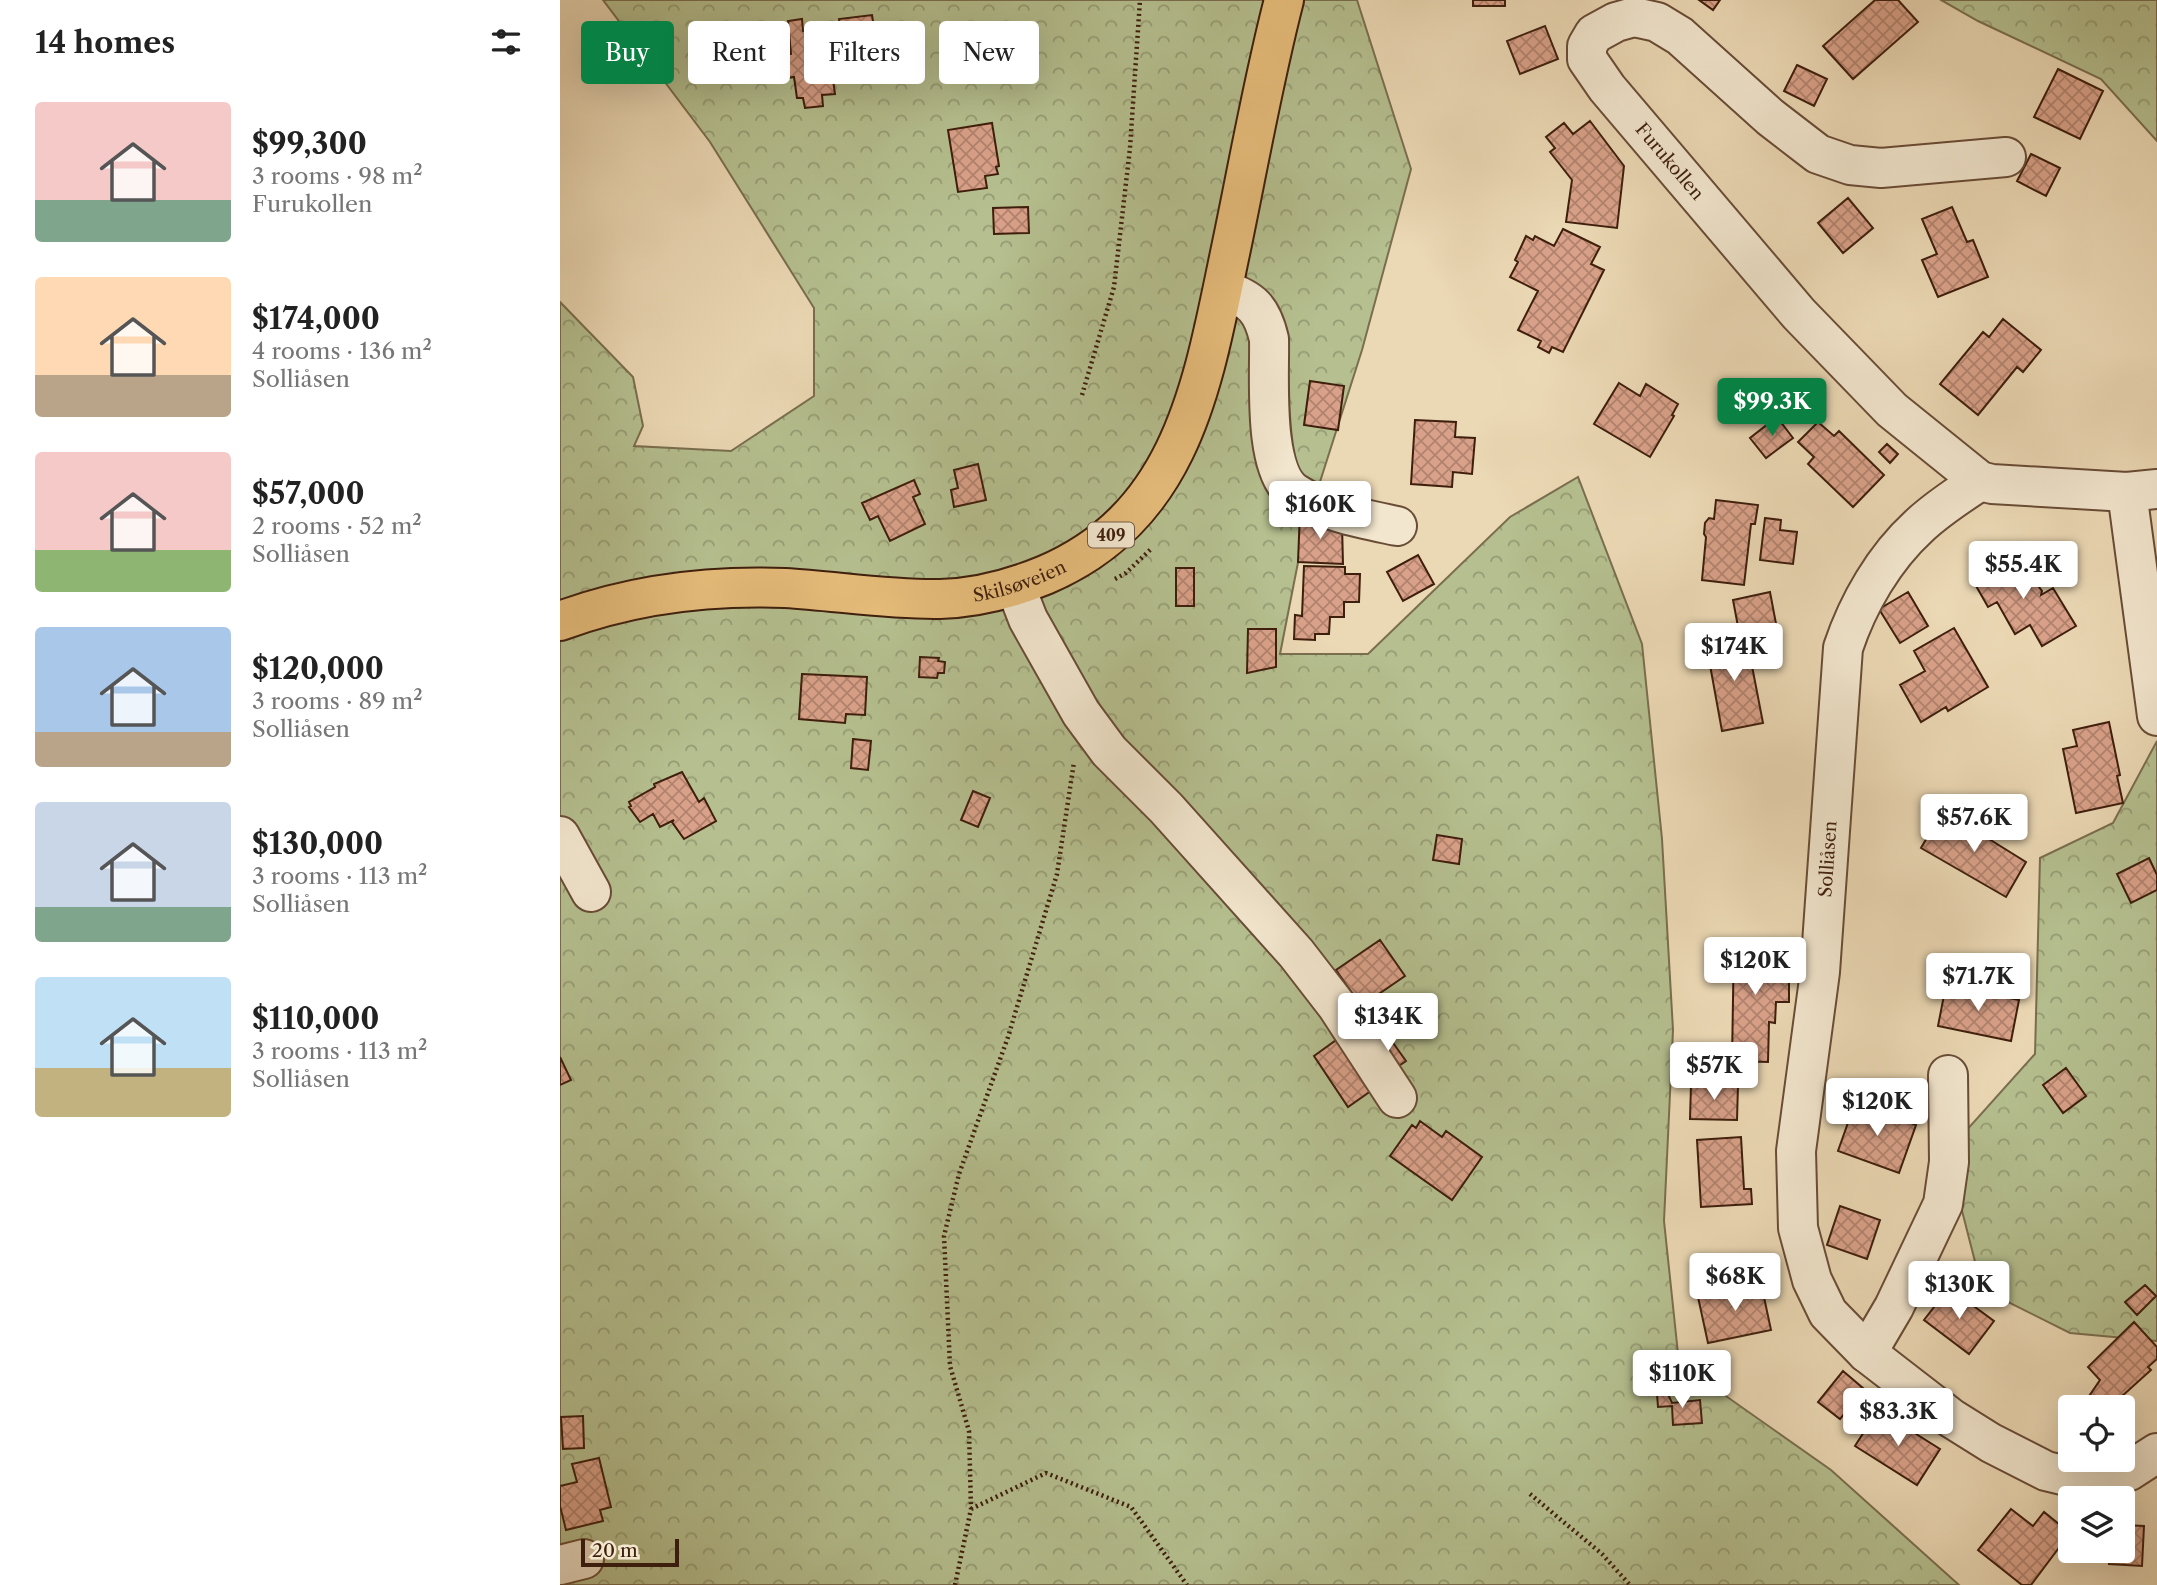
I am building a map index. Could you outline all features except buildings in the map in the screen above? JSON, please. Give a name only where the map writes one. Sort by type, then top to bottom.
[{"type":"main road","name":"Skilsøveien","points":[[560,621],[601,606],[675,591],[782,588],[939,599],[990,594],[1016,587],[1071,564],[1125,525],[1161,478],[1182,437],[1198,392],[1223,290],[1284,0]]},
{"type":"street","name":"Furukollen","points":[[1980,481],[1892,410],[1799,314],[1607,88],[1587,59],[1587,46],[1594,34],[1616,22],[1634,17],[1657,22],[1680,36],[1770,117],[1818,154],[1850,165],[1881,168],[2006,157]]},
{"type":"street","points":[[1223,290],[1248,299],[1265,324],[1269,339],[1270,436],[1273,455],[1284,481],[1294,493],[1342,513],[1397,526]]},
{"type":"street","points":[[1980,481],[1992,484],[2142,491],[2157,716]]},
{"type":"street","name":"Solliåsen","points":[[1980,481],[1918,526],[1887,561],[1854,615],[1843,648],[1820,972],[1796,1151],[1798,1228],[1812,1280],[1828,1313],[1867,1353],[1951,1418],[1991,1443],[2046,1471],[2075,1478],[2105,1479],[2129,1471],[2157,1453]]},
{"type":"street","points":[[1016,587],[1028,619],[1081,713],[1109,751],[1166,808],[1296,953],[1337,1006],[1397,1098]]},
{"type":"street","points":[[560,836],[591,892]]},
{"type":"street","points":[[1867,1353],[1894,1307],[1943,1204],[1949,1162],[1948,1075]]},
{"type":"path","points":[[1082,395],[1114,287],[1130,148],[1140,0]]},
{"type":"path","points":[[1114,580],[1126,573],[1154,544]]},
{"type":"path","points":[[955,1585],[971,1509],[969,1431],[950,1366],[944,1236],[959,1174],[1007,1037],[1057,874],[1081,713]]},
{"type":"path","points":[[971,1509],[1045,1474],[1131,1507],[1187,1585]]},
{"type":"path","points":[[1530,1494],[1602,1554],[1630,1585]]},
{"type":"green space","points":[[603,0],[1357,0],[1411,169],[1362,350],[1304,532],[1280,654],[1368,654],[1510,517],[1578,477],[1642,644],[1662,839],[1673,1030],[1664,1221],[1679,1363],[1831,1470],[1959,1585],[560,1585],[560,302],[633,377],[643,426],[634,446],[731,451],[814,396],[814,308],[710,142],[666,84],[674,84],[674,21],[619,21]]},
{"type":"green space","points":[[1941,0],[2157,0],[2157,141],[2101,79],[1978,21]]},
{"type":"green space","points":[[2157,741],[2157,1341],[2070,1333],[1982,1289],[1947,1152],[2035,1054],[2040,858],[2113,823]]}]
